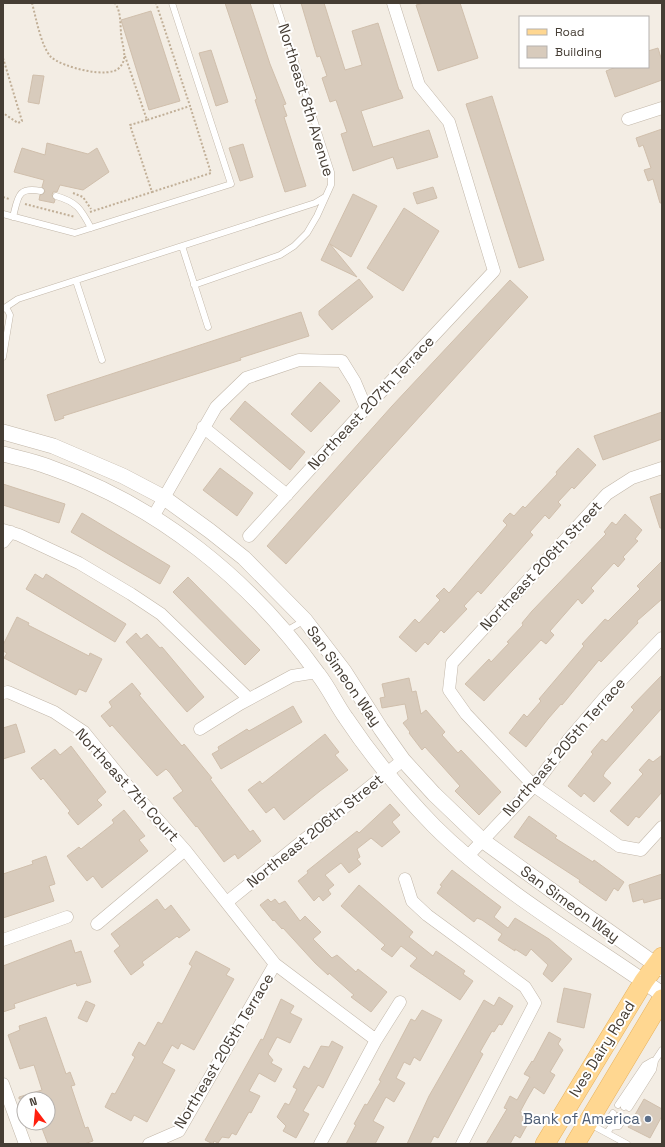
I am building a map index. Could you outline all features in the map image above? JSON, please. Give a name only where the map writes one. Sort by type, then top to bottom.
[{"type":"main road","name":"Ives Dairy Road","points":[[545,1144],[644,982],[660,963]]},
{"type":"main road","name":"Ives Dairy Road","points":[[575,1144],[662,999]]},
{"type":"street","name":"Northeast 207th Terrace","points":[[249,536],[494,271],[450,122],[419,85],[393,3]]},
{"type":"street","points":[[628,119],[662,108]]},
{"type":"street","points":[[153,517],[163,497],[216,407],[246,378],[299,360],[342,361],[352,376],[366,408]]},
{"type":"street","points":[[203,428],[287,495]]},
{"type":"street","name":"San Simeon Way","points":[[3,432],[53,446],[122,476],[163,497],[244,558],[305,620],[344,671],[381,729],[403,760],[434,794],[482,840],[660,963]]},
{"type":"street","name":"San Simeon Way","points":[[3,454],[48,466],[98,487],[153,517],[226,570],[270,613],[286,631],[317,672],[345,716],[386,773],[435,826],[468,856],[529,902],[662,994]]},
{"type":"street","name":"Northeast 206th Street","points":[[534,786],[466,714],[449,690],[452,663],[607,494],[632,478],[662,468]]},
{"type":"street","points":[[3,542],[7,531],[78,563],[131,594],[161,614],[200,650],[249,699]]},
{"type":"street","name":"Northeast 205th Terrace","points":[[468,856],[534,786],[569,739],[605,697],[662,638]]},
{"type":"street","points":[[200,729],[249,699],[292,676],[317,672]]},
{"type":"street","name":"Northeast 7th Court","points":[[5,693],[54,712],[84,732],[127,785],[185,850],[275,964]]},
{"type":"street","name":"Northeast 206th Street","points":[[227,902],[403,760]]},
{"type":"street","points":[[534,786],[619,846],[640,850],[662,827]]},
{"type":"street","points":[[97,924],[185,850]]},
{"type":"street","points":[[405,879],[412,901],[427,915],[525,987],[535,1003],[462,1144]]},
{"type":"street","points":[[3,940],[67,916]]},
{"type":"street","points":[[275,964],[376,1040]]},
{"type":"street","name":"Northeast 205th Terrace","points":[[149,1144],[179,1131],[275,964]]},
{"type":"street","points":[[320,1144],[376,1040],[400,1002]]},
{"type":"street","points":[[3,1084],[25,1144]]},
{"type":"lane","points":[[3,214],[75,233],[231,184],[172,3]]},
{"type":"lane","name":"Northeast 8th Avenue","points":[[194,284],[280,254],[294,246],[307,233],[331,185],[331,172],[276,3]]},
{"type":"lane","points":[[12,217],[18,196],[22,191],[30,189],[41,192]]},
{"type":"lane","points":[[56,196],[72,202],[80,208],[91,228]]},
{"type":"lane","points":[[3,357],[5,336],[10,315],[5,308],[18,299],[315,203],[325,197]]},
{"type":"lane","points":[[182,246],[208,327]]},
{"type":"lane","points":[[76,281],[102,360]]},
{"type":"lane","points":[[286,631],[305,620]]},
{"type":"lane","points":[[655,1059],[653,1070],[624,1107],[645,1065],[655,1059],[662,1050]]},
{"type":"lane","points":[[607,1133],[611,1127],[619,1126],[618,1116],[609,1120],[611,1127]]},
{"type":"lane","points":[[587,1122],[627,1144]]},
{"type":"path","points":[[32,3],[46,50],[52,58],[80,70],[100,73],[114,71],[120,68],[125,56]]},
{"type":"path","points":[[115,3],[120,15],[120,33],[125,56],[147,120]]},
{"type":"path","points":[[156,3],[190,106],[211,173],[152,192],[130,126],[190,106]]},
{"type":"path","points":[[3,58],[22,121],[18,123],[3,113]]},
{"type":"building","points":[[225,3],[250,3],[270,64],[286,104],[283,105],[287,116],[284,117],[306,186],[285,192],[255,100],[257,99]]},
{"type":"building","points":[[301,3],[324,3],[345,70],[362,65],[352,31],[378,23],[399,90],[403,98],[361,111],[373,147],[429,130],[438,157],[397,169],[393,157],[353,171],[341,134],[347,132],[336,100],[330,102],[322,78],[327,76],[320,56],[317,57]]},
{"type":"building","points":[[424,3],[460,3],[478,58],[438,71],[416,5]]},
{"type":"building","points":[[151,11],[180,101],[149,110],[121,20]]},
{"type":"building","points":[[658,48],[662,61],[662,80],[615,97],[606,71],[614,68],[649,68],[649,51]]},
{"type":"building","points":[[211,50],[228,102],[216,106],[199,53]]},
{"type":"building","points":[[33,75],[44,76],[39,104],[28,102]]},
{"type":"building","points":[[492,96],[544,260],[519,268],[466,104]]},
{"type":"building","points":[[662,129],[662,203],[660,203],[653,179],[648,181],[644,170],[651,168],[643,145],[639,147],[636,138]]},
{"type":"building","points":[[47,143],[88,154],[97,148],[109,172],[83,190],[60,185],[57,192],[53,192],[52,195],[55,200],[54,203],[39,200],[40,195],[45,192],[42,187],[44,180],[14,172],[22,148],[45,155]]},
{"type":"building","points":[[243,144],[253,177],[240,181],[229,148]]},
{"type":"building","points":[[433,187],[437,198],[417,204],[413,193]]},
{"type":"building","points":[[353,194],[377,206],[351,257],[330,244],[357,277],[321,260]]},
{"type":"building","points":[[404,208],[439,231],[403,291],[367,268]]},
{"type":"building","points":[[359,279],[373,297],[332,330],[319,315],[319,311]]},
{"type":"building","points":[[510,280],[528,297],[286,564],[267,546],[392,406]]},
{"type":"building","points":[[301,312],[309,336],[240,358],[241,360],[63,416],[64,418],[55,421],[47,395]]},
{"type":"building","points":[[320,382],[340,401],[311,432],[291,414]]},
{"type":"building","points":[[245,401],[305,452],[290,470],[230,419]]},
{"type":"building","points":[[662,412],[662,439],[603,460],[594,436]]},
{"type":"building","points":[[578,448],[596,465],[574,489],[572,487],[558,502],[561,505],[549,519],[545,515],[530,532],[533,535],[481,594],[478,591],[464,606],[467,609],[444,633],[441,630],[428,645],[425,642],[416,652],[399,637],[415,619],[419,623],[440,600],[436,596],[444,588],[449,593],[507,525],[503,521],[506,517],[510,513],[514,516],[523,506],[525,508],[557,474],[556,472]]},
{"type":"building","points":[[220,468],[253,493],[237,516],[203,490]]},
{"type":"building","points":[[3,484],[65,504],[59,523],[3,505]]},
{"type":"building","points":[[662,493],[662,528],[660,528],[650,497]]},
{"type":"building","points":[[82,513],[170,566],[160,584],[71,532]]},
{"type":"building","points":[[625,514],[642,530],[635,539],[638,541],[623,557],[625,559],[618,567],[614,563],[591,588],[594,591],[582,604],[578,599],[550,631],[554,635],[546,644],[541,640],[484,701],[465,684],[489,659],[491,662],[509,643],[507,642],[523,625],[522,623],[532,611],[606,534],[604,532],[612,522],[616,525]]},
{"type":"building","points":[[662,561],[662,599],[637,621],[638,623],[601,662],[599,660],[526,747],[509,733],[524,714],[527,717],[541,701],[539,699],[584,646],[582,644],[605,619],[608,621],[640,589],[637,586]]},
{"type":"building","points":[[35,574],[43,579],[46,574],[126,624],[115,642],[26,589]]},
{"type":"building","points":[[188,577],[260,650],[245,665],[173,592]]},
{"type":"building","points":[[17,617],[29,623],[28,625],[89,656],[90,653],[102,659],[86,692],[79,689],[76,695],[4,658],[7,653],[3,651],[3,645]]},
{"type":"building","points":[[136,633],[141,639],[147,634],[160,648],[162,647],[204,697],[187,712],[126,642]]},
{"type":"building","points":[[662,675],[662,708],[605,772],[603,776],[611,783],[594,802],[584,793],[581,797],[568,786],[593,754],[591,752],[602,739],[606,742],[634,710],[631,707]]},
{"type":"building","points":[[409,678],[412,692],[416,691],[421,714],[426,710],[445,732],[442,735],[458,753],[461,750],[501,792],[479,815],[455,791],[460,786],[425,747],[422,750],[409,733],[410,732],[403,723],[408,719],[405,704],[382,708],[380,698],[385,697],[382,684]]},
{"type":"building","points":[[132,683],[141,694],[139,695],[182,746],[184,744],[212,778],[210,779],[250,832],[253,830],[261,841],[238,859],[235,854],[224,862],[197,826],[196,827],[173,798],[183,791],[170,773],[166,769],[157,776],[112,725],[110,727],[101,716],[112,707],[109,702]]},
{"type":"building","points":[[293,706],[302,722],[221,769],[212,754],[219,750],[218,747],[247,729],[249,731]]},
{"type":"building","points":[[16,724],[25,752],[3,759],[3,728]]},
{"type":"building","points":[[325,734],[339,752],[335,755],[348,770],[284,820],[274,807],[266,813],[248,790],[260,781],[262,784]]},
{"type":"building","points":[[71,746],[106,792],[97,800],[102,805],[78,825],[68,813],[70,811],[43,778],[41,780],[31,768],[55,749],[60,755]]},
{"type":"building","points":[[662,755],[662,792],[639,818],[636,816],[628,826],[610,811],[643,774],[639,770],[649,759],[653,762]]},
{"type":"building","points":[[390,804],[400,815],[392,822],[400,832],[382,847],[371,838],[357,849],[360,857],[357,859],[361,864],[349,873],[341,863],[325,875],[334,885],[328,890],[331,894],[323,901],[319,896],[314,901],[298,881],[308,873],[307,871],[357,831],[359,833]]},
{"type":"building","points":[[124,810],[145,836],[139,840],[148,851],[102,888],[93,876],[87,881],[67,856],[79,847],[81,849],[114,823],[112,820]]},
{"type":"building","points":[[529,816],[557,836],[555,838],[593,862],[594,860],[624,882],[618,891],[614,888],[606,901],[579,882],[580,880],[514,837]]},
{"type":"building","points":[[46,856],[55,884],[49,886],[54,901],[3,918],[3,874],[33,864],[32,861]]},
{"type":"building","points":[[452,870],[501,907],[494,917],[508,928],[515,918],[549,939],[572,959],[552,982],[543,974],[548,965],[531,949],[526,956],[515,949],[515,951],[498,940],[502,934],[482,920],[477,918],[474,922],[437,893],[442,886],[440,885]]},
{"type":"building","points":[[662,874],[662,898],[644,903],[643,899],[633,902],[629,885]]},
{"type":"building","points":[[359,885],[413,932],[409,937],[433,956],[436,951],[465,971],[463,974],[473,981],[460,1000],[410,966],[417,958],[401,946],[392,957],[381,949],[385,945],[341,906]]},
{"type":"building","points":[[157,899],[165,910],[171,905],[190,930],[179,938],[177,936],[142,962],[144,965],[131,975],[114,951],[120,946],[111,934]]},
{"type":"building","points":[[268,899],[271,902],[275,899],[279,904],[285,901],[300,921],[305,916],[321,932],[313,939],[332,958],[337,955],[356,972],[358,969],[387,992],[371,1012],[351,997],[354,995],[329,973],[328,975],[283,928],[282,929],[274,920],[273,921],[260,905]]},
{"type":"building","points":[[71,940],[75,953],[81,951],[91,982],[77,986],[76,983],[14,1004],[15,1008],[3,1012],[3,966]]},
{"type":"building","points":[[196,951],[230,969],[226,975],[234,979],[194,1050],[181,1043],[178,1049],[172,1045],[162,1063],[175,1070],[147,1122],[134,1115],[131,1121],[105,1107],[112,1093],[115,1094],[135,1057],[132,1055],[139,1042],[145,1046],[158,1022],[162,1024],[192,966],[189,964]]},
{"type":"building","points":[[564,988],[591,994],[584,1028],[557,1022]]},
{"type":"building","points":[[499,997],[513,1006],[502,1025],[499,1024],[494,1032],[492,1031],[480,1052],[483,1054],[438,1138],[434,1136],[430,1144],[407,1144],[429,1096],[484,1000],[494,1006]]},
{"type":"building","points":[[281,999],[294,1006],[290,1013],[302,1019],[290,1043],[277,1037],[268,1054],[273,1060],[271,1063],[282,1069],[275,1082],[259,1073],[249,1091],[260,1096],[251,1113],[249,1112],[236,1135],[232,1133],[229,1138],[222,1137],[218,1143],[214,1141],[213,1144],[205,1140],[261,1039],[263,1040]]},
{"type":"building","points":[[86,1001],[95,1005],[87,1022],[78,1018]]},
{"type":"building","points":[[422,1010],[442,1020],[420,1061],[414,1057],[410,1065],[404,1062],[396,1078],[405,1083],[394,1102],[386,1097],[373,1121],[384,1127],[375,1144],[346,1144],[356,1125],[354,1124],[365,1104],[367,1105],[381,1081],[379,1080],[411,1019],[415,1021]]},
{"type":"building","points":[[46,1017],[66,1074],[70,1072],[75,1085],[71,1086],[85,1128],[88,1127],[93,1141],[84,1144],[48,1144],[43,1131],[56,1131],[56,1091],[39,1091],[42,1090],[34,1065],[20,1069],[8,1035],[20,1030],[19,1026]]},
{"type":"building","points":[[549,1032],[561,1039],[558,1044],[563,1050],[550,1072],[555,1075],[544,1094],[534,1087],[520,1112],[531,1118],[520,1138],[515,1135],[510,1144],[486,1144],[507,1109],[504,1108],[510,1096],[517,1100],[530,1077],[524,1074],[532,1061],[533,1062]]},
{"type":"building","points":[[332,1041],[343,1047],[323,1088],[318,1085],[303,1111],[309,1114],[296,1138],[283,1131],[286,1126],[277,1117],[285,1103],[289,1105],[297,1089],[293,1087],[304,1066],[309,1069],[321,1046],[329,1047]]},
{"type":"building","points":[[644,1099],[662,1109],[662,1116],[650,1138],[628,1127]]},
{"type":"place","name":"Bank of America","points":[[648,1119]]}]
